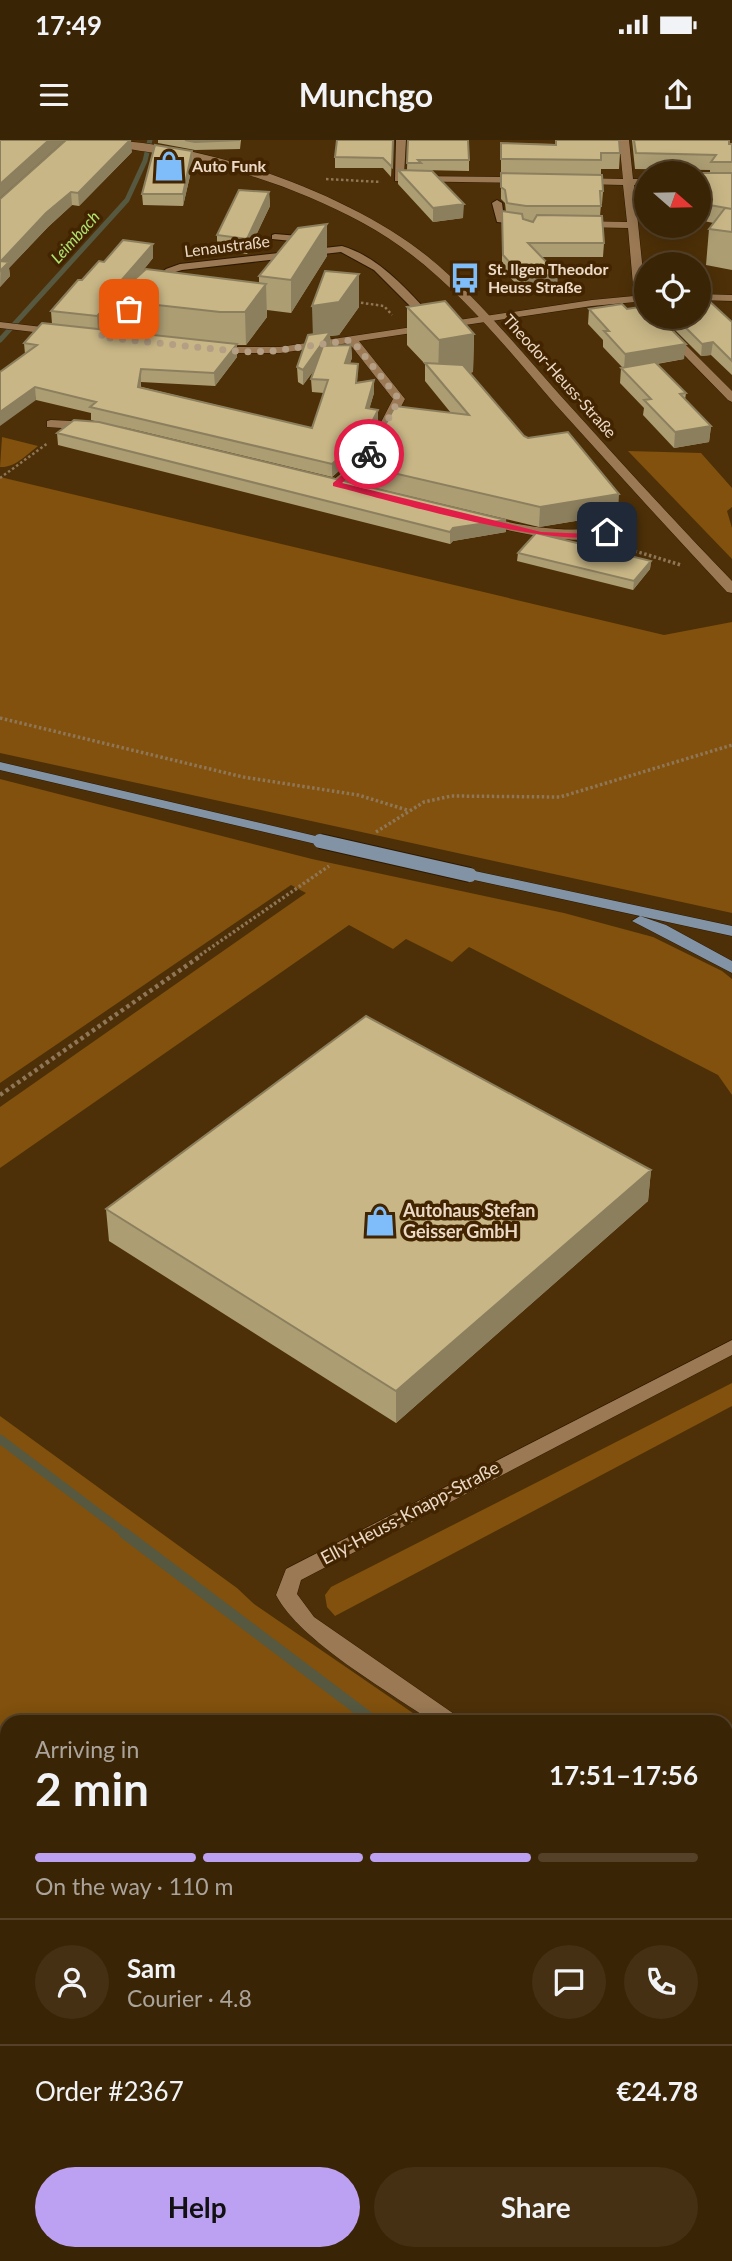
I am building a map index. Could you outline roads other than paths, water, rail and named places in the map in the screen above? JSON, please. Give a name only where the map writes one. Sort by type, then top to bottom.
[{"type":"main road","points":[[0,766],[320,841],[732,931]]},
{"type":"main road","points":[[557,894],[661,928],[732,968]]},
{"type":"street","name":"Theodor-Heuss-Straße","points":[[101,140],[155,147],[171,145],[255,174],[353,214],[415,252],[485,319],[666,520],[732,589]]},
{"type":"street","points":[[401,140],[399,179],[534,180]]},
{"type":"street","points":[[624,140],[635,252]]},
{"type":"street","points":[[574,181],[634,182]]},
{"type":"street","points":[[568,224],[632,225]]},
{"type":"street","points":[[711,297],[732,298]]},
{"type":"street","points":[[208,349],[266,351],[634,299]]},
{"type":"street","points":[[0,326],[114,338]]},
{"type":"street","points":[[664,329],[732,398]]},
{"type":"street","points":[[336,484],[375,445],[399,399],[352,340]]},
{"type":"street","points":[[51,424],[100,426]]},
{"type":"street","points":[[464,515],[541,534],[592,536],[623,528]]},
{"type":"street","name":"Elly-Heuss-Knapp-Straße","points":[[439,1715],[307,1623],[286,1595],[293,1574],[732,1347]]},
{"type":"lane","points":[[497,203],[500,220],[529,227]]},
{"type":"lane","name":"Lenaustraße","points":[[275,237],[334,241],[342,249]]},
{"type":"lane","name":"Lenaustraße","points":[[147,291],[169,271],[180,267],[342,249],[355,252],[368,262],[426,316]]},
{"type":"lane","points":[[88,335],[138,300]]},
{"type":"waterway","name":"Leimbach","points":[[0,340],[127,200],[145,161],[150,140]]},
{"type":"waterway","points":[[0,1439],[126,1534]]},
{"type":"waterway","points":[[124,1533],[366,1715]]},
{"type":"place","name":"Auto Funk","points":[[169,166]]},
{"type":"place","name":"St. Ilgen Theodor Heuss Straße","points":[[465,278]]},
{"type":"place","name":"Autohaus Stefan Geisser GmbH","points":[[380,1221]]}]
